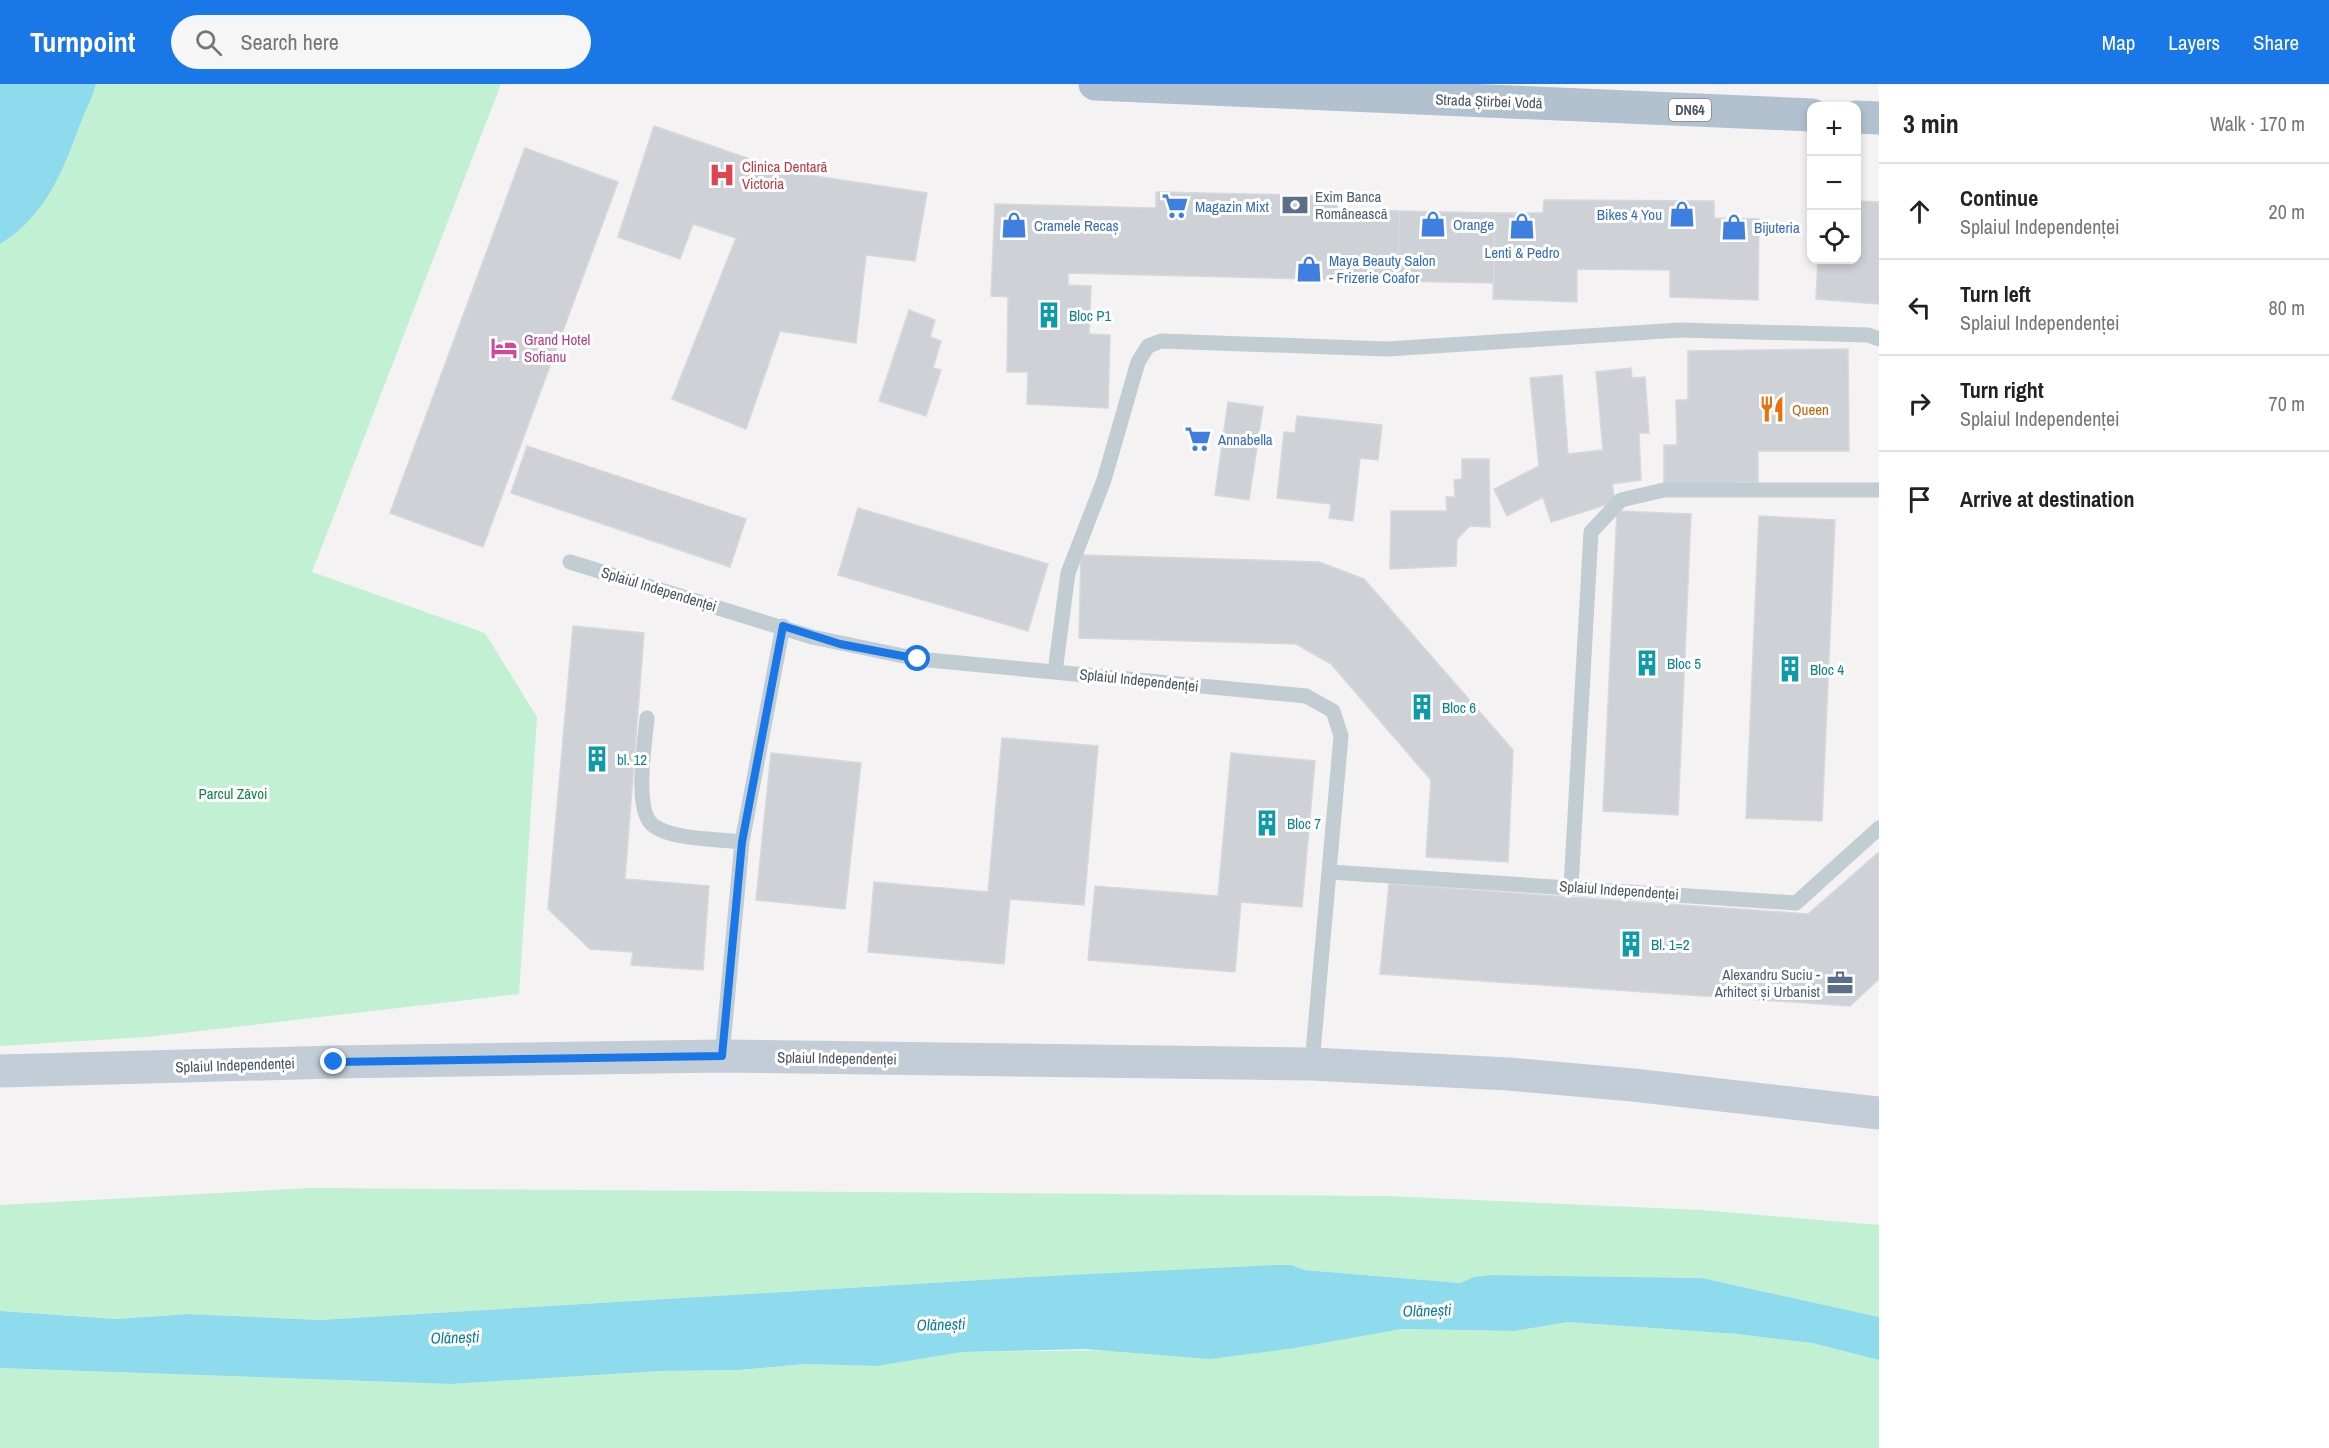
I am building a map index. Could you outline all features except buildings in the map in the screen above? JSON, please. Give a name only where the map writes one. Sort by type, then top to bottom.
[{"type":"main road","name":"Strada Știrbei Vodă","points":[[1095,84],[1807,115]]},
{"type":"main road","points":[[1861,117],[1879,118]]},
{"type":"street","name":"Splaiul Independenței","points":[[0,1071],[334,1062],[722,1056],[1312,1064],[1508,1074],[1633,1085],[1879,1113]]},
{"type":"lane","points":[[1055,672],[1068,573],[1104,480],[1138,362],[1148,346],[1161,341],[1387,349],[1680,330],[1868,335],[1879,339]]},
{"type":"lane","points":[[1571,887],[1591,532],[1621,500],[1664,490],[1879,490]]},
{"type":"lane","name":"Splaiul Independenței","points":[[570,561],[840,644],[918,659],[1306,696],[1333,711],[1341,736],[1312,1064]]},
{"type":"lane","points":[[722,1056],[742,842],[783,626]]},
{"type":"lane","points":[[646,718],[642,795],[644,815],[654,826],[673,834],[742,842]]},
{"type":"lane","name":"Splaiul Independenței","points":[[1330,872],[1796,903],[1879,828]]},
{"type":"green space","name":"Parcul Zăvoi","points":[[0,84],[501,84],[312,572],[485,633],[537,717],[519,994],[147,1037],[0,1046]]},
{"type":"green space","points":[[311,1188],[1386,1196],[1701,1210],[1879,1225],[1879,1317],[1702,1278],[1491,1275],[1474,1277],[1460,1283],[1304,1270],[1291,1266],[1029,1277],[320,1320],[188,1314],[117,1319],[0,1311],[0,1205]]},
{"type":"green space","points":[[1567,1322],[1737,1334],[1812,1343],[1879,1360],[1879,1448],[0,1448],[0,1368],[451,1384],[661,1371],[739,1370],[806,1364],[877,1366],[962,1352],[1295,1348],[1402,1329],[1515,1331]]},
{"type":"water","points":[[0,84],[96,84],[66,161],[50,193],[29,221],[0,244]]},
{"type":"water","name":"Olănești","points":[[1291,1265],[1304,1270],[1460,1283],[1474,1277],[1491,1275],[1702,1278],[1879,1317],[1879,1360],[1812,1343],[1737,1334],[1567,1322],[1515,1331],[1402,1329],[1295,1348],[1210,1359],[1085,1349],[962,1352],[877,1366],[806,1364],[739,1370],[661,1371],[451,1384],[0,1368],[0,1311],[117,1319],[188,1314],[320,1320],[1029,1277]]},
{"type":"place","name":"Clinica Dentară Victoria","points":[[722,175]]},
{"type":"place","name":"Exim Banca Românească","points":[[1295,205]]},
{"type":"place","name":"Magazin Mixt","points":[[1175,206]]},
{"type":"place","name":"Bikes 4 You","points":[[1682,214]]},
{"type":"place","name":"Orange","points":[[1433,224]]},
{"type":"place","name":"Cramele Recaș","points":[[1014,225]]},
{"type":"place","name":"Lenti & Pedro","points":[[1522,226]]},
{"type":"place","name":"Bijuteria","points":[[1734,227]]},
{"type":"place","name":"Maya Beauty Salon - Frizerie Coafor","points":[[1309,269]]},
{"type":"place","name":"Bloc P1","points":[[1049,315]]},
{"type":"place","name":"Grand Hotel Sofianu","points":[[504,348]]},
{"type":"place","name":"Queen","points":[[1772,409]]},
{"type":"place","name":"Annabella","points":[[1198,439]]},
{"type":"place","name":"Bloc 5","points":[[1647,663]]},
{"type":"place","name":"Bloc 4","points":[[1790,669]]},
{"type":"place","name":"Bloc 6","points":[[1422,707]]},
{"type":"place","name":"bl. 12","points":[[597,759]]},
{"type":"place","name":"Bloc 7","points":[[1267,823]]},
{"type":"place","name":"Bl. 1=2","points":[[1631,944]]},
{"type":"place","name":"Alexandru Suciu - Arhitect și Urbanist","points":[[1840,983]]},
{"type":"route","points":[[334,1062],[722,1056],[742,842],[783,626],[840,644],[918,659]]}]
